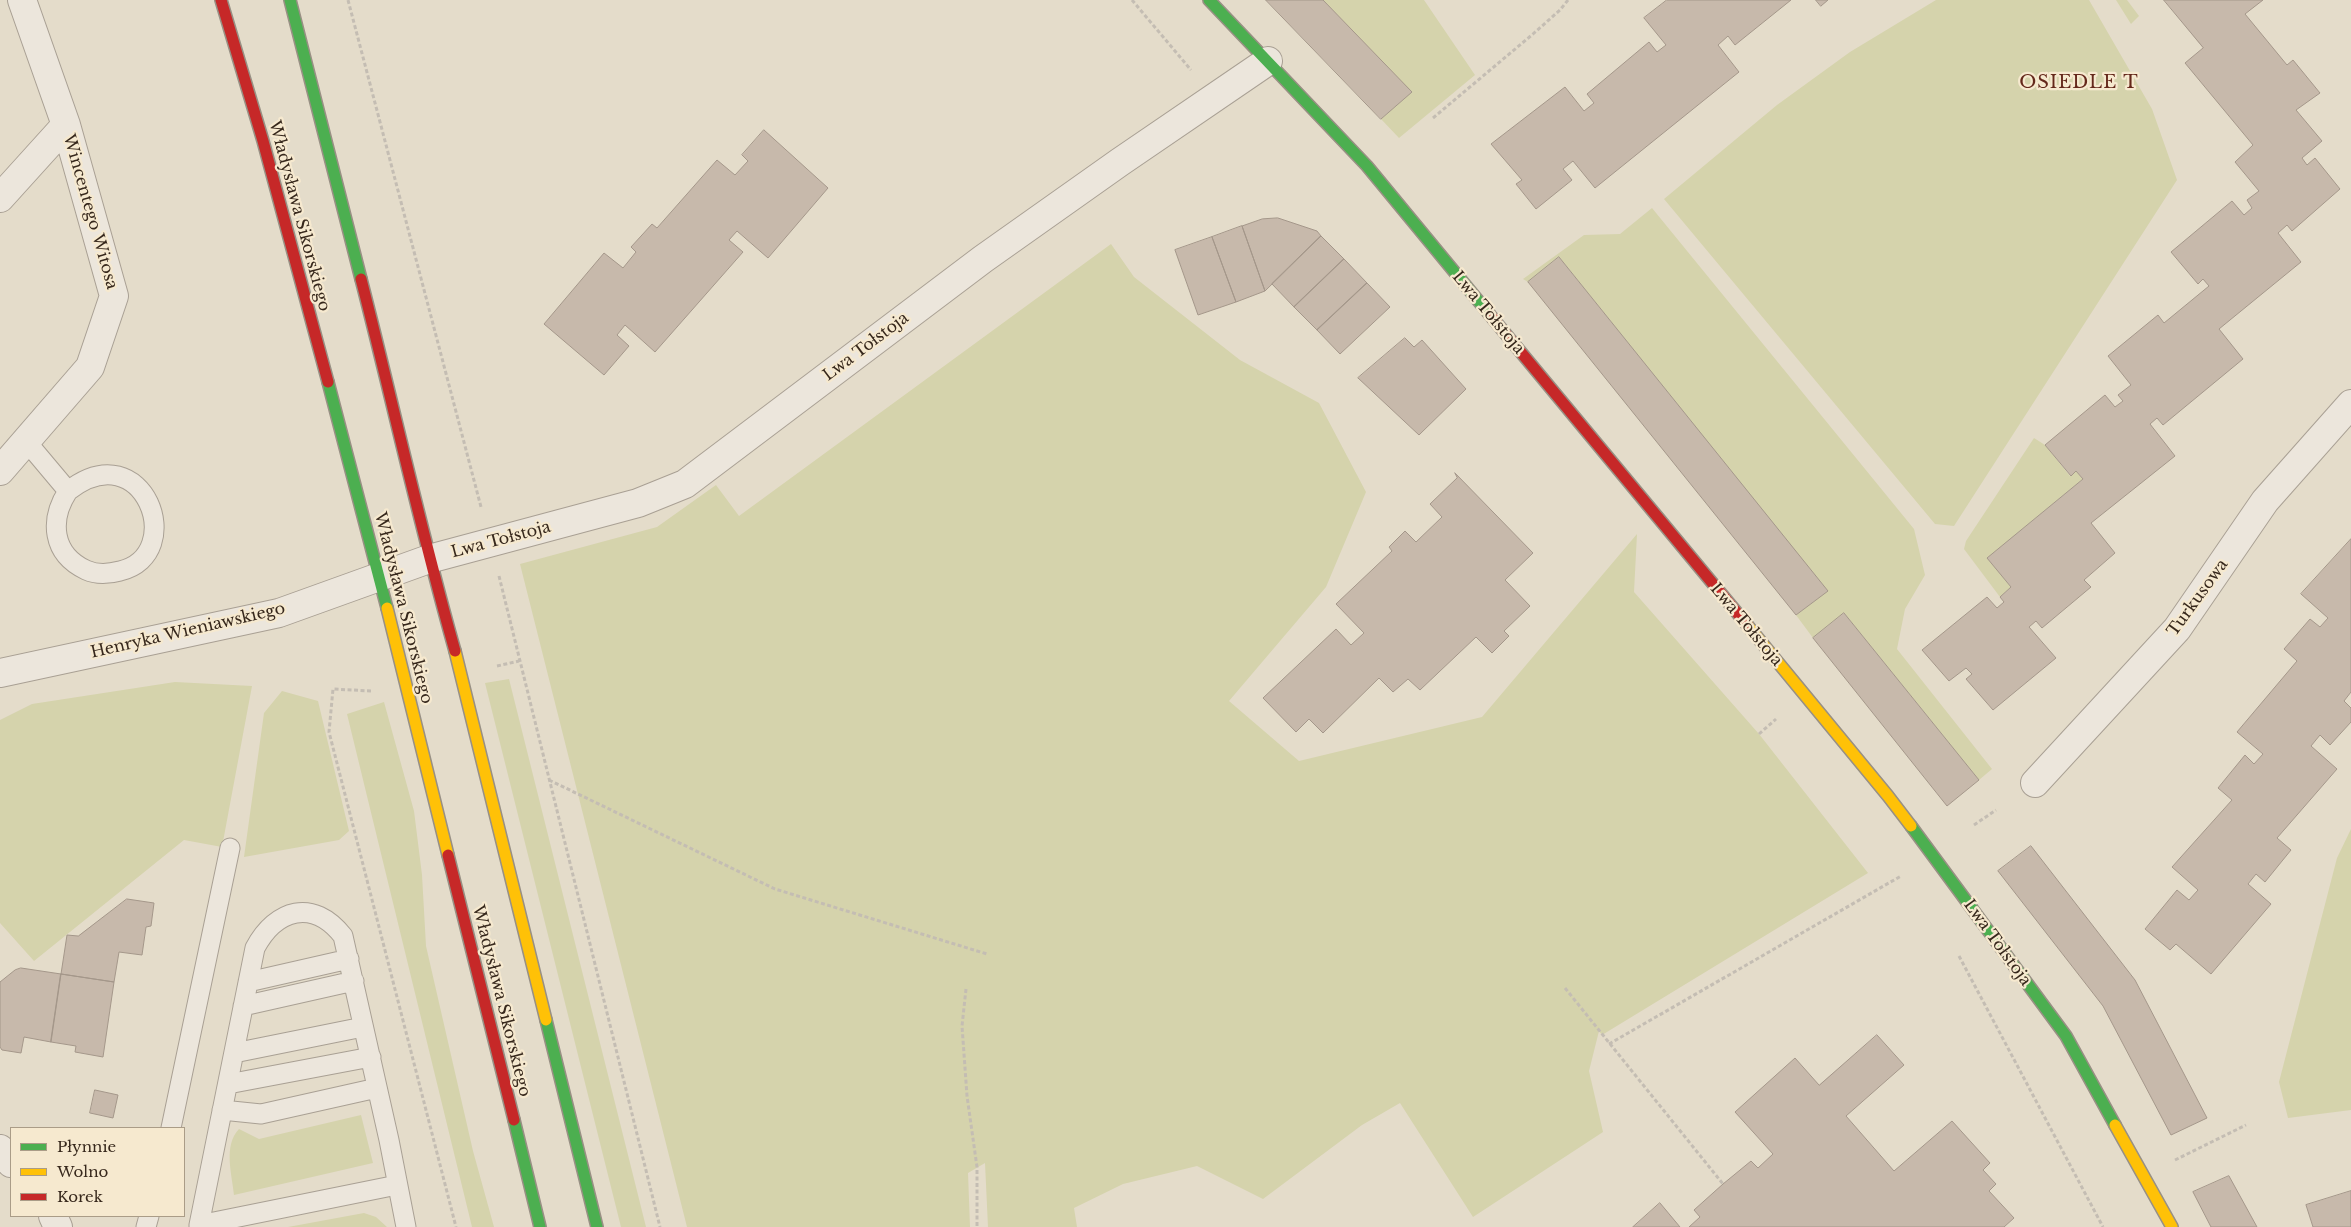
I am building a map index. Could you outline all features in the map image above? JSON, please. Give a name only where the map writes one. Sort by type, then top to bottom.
[{"type":"street","name":"Wincentego Witosa","points":[[0,471],[90,367],[114,296],[66,125],[22,0]]},
{"type":"street","name":"Władysława Sikorskiego","points":[[221,0],[263,141],[380,578],[540,1227]]},
{"type":"street","points":[[290,0],[402,439],[430,559],[461,674],[597,1227]]},
{"type":"street","name":"Lwa Tołstoja","points":[[1209,0],[1367,166],[1888,796],[2066,1036],[2172,1227]]},
{"type":"street","name":"Lwa Tołstoja","points":[[430,559],[638,503],[685,484],[983,259],[1268,61]]},
{"type":"street","name":"Wincentego Witosa","points":[[0,198],[66,125]]},
{"type":"street","name":"Turkusowa","points":[[2034,783],[2177,629],[2265,501],[2351,404]]},
{"type":"street","name":"Henryka Wieniawskiego","points":[[0,673],[279,613],[430,559]]},
{"type":"street","points":[[0,1150],[10,1162]]},
{"type":"lane","points":[[26,441],[68,491]]},
{"type":"lane","points":[[112,474],[127,479],[140,488],[149,501],[154,516],[154,532],[149,547],[140,560],[126,570],[109,574],[92,572],[77,565],[65,553],[57,538],[55,521],[59,505],[68,491],[81,480],[95,475],[112,474]]},
{"type":"lane","points":[[171,1127],[230,848]]},
{"type":"lane","points":[[397,1185],[199,1226],[255,948],[264,932],[275,922],[294,913],[310,912],[324,917],[336,926],[343,936],[371,1057],[406,1227]]},
{"type":"lane","points":[[248,982],[349,959]]},
{"type":"lane","points":[[243,1006],[354,981]]},
{"type":"lane","points":[[234,1053],[363,1027]]},
{"type":"lane","points":[[228,1084],[371,1057]]},
{"type":"lane","points":[[222,1110],[262,1114],[377,1088]]},
{"type":"path","points":[[348,0],[491,544],[660,1227]]},
{"type":"path","points":[[1132,0],[1214,97]]},
{"type":"path","points":[[1433,118],[1533,34],[1560,10],[1568,0]]},
{"type":"path","points":[[378,692],[333,689],[330,732],[456,1227]]},
{"type":"path","points":[[549,779],[775,889],[987,954]]},
{"type":"path","points":[[1974,825],[1996,810]]},
{"type":"path","points":[[1609,1044],[1905,874]]},
{"type":"path","points":[[1955,948],[2103,1227]]},
{"type":"path","points":[[1565,988],[1724,1184]]},
{"type":"path","points":[[966,989],[962,1026],[967,1096],[977,1168],[977,1227]]},
{"type":"path","points":[[2173,1160],[2246,1125]]},
{"type":"shaded area","points":[[1323,0],[1424,0],[1475,75],[1399,138],[1381,119],[1411,92]]},
{"type":"shaded area","points":[[1936,0],[2089,0],[2152,109],[2177,180],[1954,526],[1935,524],[1664,199],[1777,105],[1850,52]]},
{"type":"shaded area","points":[[2116,0],[2127,0],[2139,16],[2131,24]]},
{"type":"shaded area","points":[[1652,208],[1914,529],[1925,575],[1905,609],[1897,649],[1992,769],[1979,780],[1844,613],[1813,638],[1796,615],[1827,591],[1559,257],[1528,282],[1523,279],[1584,235],[1620,234]]},
{"type":"shaded area","points":[[1111,244],[1134,277],[1240,360],[1319,403],[1366,492],[1326,587],[1229,701],[1299,761],[1482,717],[1637,534],[1634,592],[1759,734],[1868,873],[1602,1035],[1599,1031],[1589,1071],[1603,1132],[1473,1217],[1400,1103],[1362,1125],[1263,1199],[1197,1166],[1123,1184],[1074,1208],[1077,1227],[988,1227],[985,1163],[968,1173],[970,1227],[687,1227],[520,564],[657,527],[716,485],[739,516]]},
{"type":"shaded area","points":[[2034,438],[2045,445],[2070,476],[2076,471],[2083,479],[1988,558],[2011,587],[2000,597],[1964,549],[1966,541]]},
{"type":"shaded area","points":[[509,679],[646,1227],[621,1227],[485,683]]},
{"type":"shaded area","points":[[175,682],[252,686],[222,847],[184,840],[34,961],[0,923],[0,720],[32,704]]},
{"type":"shaded area","points":[[282,691],[318,701],[349,831],[339,840],[244,857],[264,713]]},
{"type":"shaded area","points":[[384,702],[414,811],[422,875],[426,946],[473,1151],[494,1227],[472,1227],[347,714]]},
{"type":"shaded area","points":[[2351,829],[2351,1110],[2288,1118],[2279,1082],[2337,858]]},
{"type":"shaded area","points":[[361,1115],[373,1163],[234,1195],[230,1169],[230,1152],[234,1136],[239,1129],[259,1139]]},
{"type":"shaded area","points":[[364,1213],[376,1217],[387,1227],[288,1227]]},
{"type":"building","points":[[1266,0],[1323,0],[1412,92],[1381,119]]},
{"type":"building","points":[[1667,0],[1791,0],[1735,45],[1728,36],[1718,45],[1739,72],[1595,188],[1573,161],[1563,169],[1572,180],[1536,209],[1516,184],[1522,180],[1491,144],[1565,87],[1584,111],[1594,103],[1587,94],[1649,42],[1657,52],[1666,45],[1644,18]]},
{"type":"building","points":[[1816,0],[1828,0],[1821,6]]},
{"type":"building","points":[[2164,0],[2263,0],[2245,14],[2287,65],[2293,60],[2320,93],[2296,110],[2322,141],[2302,158],[2307,165],[2315,158],[2340,189],[2292,231],[2287,225],[2278,233],[2301,262],[2219,329],[2243,359],[2163,425],[2157,418],[2150,424],[2175,456],[2091,523],[2115,553],[2084,580],[2091,587],[2042,628],[2036,621],[2029,627],[2056,658],[1993,710],[1966,679],[1972,674],[1966,668],[1949,681],[1922,650],[1987,597],[1997,608],[2004,602],[2000,597],[2011,587],[1987,558],[2083,479],[2076,471],[2071,476],[2045,445],[2105,395],[2115,407],[2123,401],[2118,395],[2131,385],[2108,356],[2158,315],[2164,323],[2209,286],[2203,279],[2198,284],[2171,252],[2232,201],[2244,215],[2252,208],[2247,200],[2259,191],[2235,162],[2253,145],[2185,63],[2203,48]]},
{"type":"building","points":[[764,130],[828,188],[768,258],[737,231],[729,240],[743,252],[655,352],[625,325],[617,335],[629,346],[604,375],[544,324],[604,253],[623,268],[636,252],[631,247],[652,224],[657,228],[717,160],[735,175],[748,161],[742,155]]},
{"type":"building","points":[[1278,218],[1317,231],[1321,236],[1265,291],[1242,226],[1262,219]]},
{"type":"building","points":[[1242,226],[1265,291],[1236,302],[1212,237]]},
{"type":"building","points":[[1321,236],[1344,259],[1294,307],[1272,284]]},
{"type":"building","points":[[1212,237],[1236,302],[1198,315],[1175,250]]},
{"type":"building","points":[[1559,257],[1828,591],[1796,615],[1528,282]]},
{"type":"building","points":[[1344,259],[1367,283],[1317,330],[1294,307]]},
{"type":"building","points":[[1367,283],[1390,307],[1340,354],[1317,330]]},
{"type":"building","points":[[1405,338],[1414,347],[1422,340],[1466,389],[1419,435],[1358,378]]},
{"type":"building","points":[[1455,473],[1533,553],[1505,580],[1530,606],[1504,631],[1509,636],[1492,653],[1476,637],[1420,690],[1408,679],[1393,692],[1379,678],[1323,733],[1309,719],[1296,732],[1263,698],[1336,629],[1351,645],[1364,633],[1336,604],[1392,551],[1389,547],[1405,531],[1416,542],[1442,517],[1430,504],[1457,478]]},
{"type":"building","points":[[2351,539],[2351,692],[2344,701],[2351,708],[2351,722],[2330,745],[2320,735],[2311,746],[2337,769],[2277,838],[2291,850],[2265,882],[2256,874],[2248,884],[2271,904],[2211,974],[2176,944],[2170,950],[2145,929],[2177,890],[2189,900],[2198,890],[2172,867],[2232,800],[2218,788],[2245,755],[2254,764],[2263,754],[2237,732],[2297,661],[2284,649],[2310,619],[2320,627],[2328,618],[2301,594]]},
{"type":"building","points":[[1844,613],[1979,780],[1947,806],[1813,638]]},
{"type":"building","points":[[2031,846],[2135,980],[2207,1118],[2171,1135],[2103,1006],[1998,871]]},
{"type":"building","points":[[127,899],[154,903],[151,926],[146,927],[142,955],[119,952],[114,982],[61,974],[67,935],[78,936]]},
{"type":"building","points":[[21,968],[61,974],[51,1042],[24,1037],[21,1053],[2,1050],[0,1047],[0,982],[15,970]]},
{"type":"building","points":[[61,974],[114,982],[103,1057],[75,1052],[76,1046],[51,1042]]},
{"type":"building","points":[[1877,1035],[1904,1065],[1846,1116],[1894,1171],[1952,1121],[1990,1163],[1983,1170],[1996,1184],[1989,1191],[2014,1218],[2004,1227],[1689,1227],[1700,1217],[1694,1210],[1723,1184],[1751,1161],[1758,1168],[1773,1154],[1735,1112],[1795,1058],[1819,1085]]},
{"type":"building","points":[[95,1090],[118,1095],[113,1118],[90,1113]]},
{"type":"building","points":[[2229,1176],[2257,1227],[2211,1227],[2193,1192]]},
{"type":"building","points":[[2351,1191],[2351,1227],[2313,1227],[2306,1205]]},
{"type":"building","points":[[1660,1203],[1680,1227],[1633,1227]]},
{"type":"traffic: fast","points":[[290,0],[361,279]]},
{"type":"traffic: fast","points":[[1209,0],[1367,166],[1490,315]]},
{"type":"traffic: fast","points":[[328,382],[387,608]]},
{"type":"traffic: fast","points":[[1911,826],[2066,1036],[2115,1125]]},
{"type":"traffic: fast","points":[[546,1020],[597,1227]]},
{"type":"traffic: fast","points":[[514,1120],[540,1227]]},
{"type":"traffic: slow","points":[[387,608],[448,855]]},
{"type":"traffic: slow","points":[[1748,626],[1911,826]]},
{"type":"traffic: slow","points":[[455,651],[546,1020]]},
{"type":"traffic: slow","points":[[2115,1125],[2172,1227]]},
{"type":"traffic: jam","points":[[221,0],[263,141],[328,382]]},
{"type":"traffic: jam","points":[[361,279],[455,651]]},
{"type":"traffic: jam","points":[[1490,315],[1748,626]]},
{"type":"traffic: jam","points":[[448,855],[514,1120]]},
{"type":"district","name":"OSIEDLE T","points":[[2079,83]]}]
